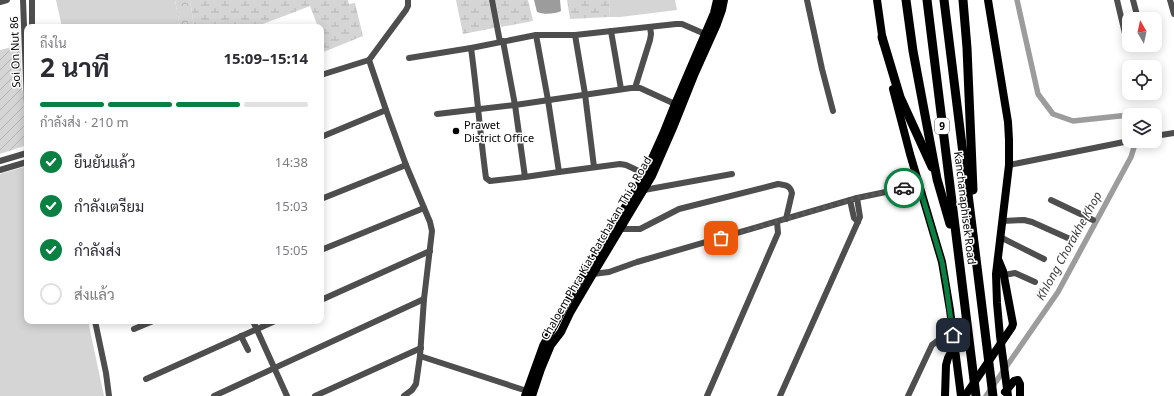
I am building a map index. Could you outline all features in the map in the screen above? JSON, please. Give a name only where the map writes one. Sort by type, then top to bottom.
[{"type":"highway","points":[[906,0],[913,51],[937,179],[959,252]]},
{"type":"highway","name":"Kanchanaphisek Road","points":[[927,0],[976,396]]},
{"type":"highway","name":"Kanchanaphisek Road","points":[[944,0],[993,396]]},
{"type":"highway","points":[[963,0],[966,25],[974,211],[972,229]]},
{"type":"highway","points":[[966,25],[970,0]]},
{"type":"highway","points":[[882,37],[902,104],[937,179]]},
{"type":"main road","name":"Chaloem Phra Kiat Ratchakan Thi 9 Road","points":[[528,394],[543,346],[563,309],[645,174],[714,13],[717,0]]},
{"type":"main road","name":"Chaloem Phra Kiat Ratchakan Thi 9 Road","points":[[528,394],[551,345],[561,332],[570,313],[652,176],[717,24],[724,0]]},
{"type":"main road","points":[[877,0],[882,37],[897,104],[942,262],[960,396]]},
{"type":"main road","points":[[988,0],[1008,122],[1009,140],[1009,165],[996,274],[1000,336],[1008,396]]},
{"type":"main road","points":[[965,396],[1013,324],[1004,275],[997,258]]},
{"type":"main road","points":[[945,396],[946,364],[954,346]]},
{"type":"main road","points":[[1003,396],[1014,380],[1019,381],[1020,396]]},
{"type":"street","name":"Soi On Nut 86","points":[[0,2],[7,0]]},
{"type":"street","name":"Soi On Nut 86","points":[[23,0],[24,26]]},
{"type":"street","name":"Soi On Nut 86","points":[[32,0],[32,24]]},
{"type":"street","points":[[324,74],[370,60],[406,10],[408,0]]},
{"type":"street","points":[[492,0],[515,104],[525,177]]},
{"type":"street","points":[[807,0],[833,112]]},
{"type":"street","points":[[1117,0],[1122,21]]},
{"type":"street","points":[[1133,0],[1136,12]]},
{"type":"street","points":[[1170,0],[1174,14]]},
{"type":"street","points":[[409,58],[471,48],[536,35],[575,35],[676,24],[682,24],[705,34]]},
{"type":"street","points":[[636,88],[650,40],[650,27]]},
{"type":"street","points":[[611,32],[621,89]]},
{"type":"street","points":[[536,35],[559,172]]},
{"type":"street","points":[[575,35],[594,167]]},
{"type":"street","points":[[471,48],[479,109],[482,148],[487,179],[490,181],[620,164],[626,165],[645,174]]},
{"type":"street","points":[[370,60],[386,110],[432,231],[424,300],[421,348],[416,384],[412,390],[404,396]]},
{"type":"street","points":[[437,114],[636,88],[640,88],[675,104]]},
{"type":"street","points":[[324,136],[386,110]]},
{"type":"street","points":[[1162,135],[1174,133]]},
{"type":"street","points":[[1009,165],[1122,142]]},
{"type":"street","points":[[0,160],[24,153]]},
{"type":"street","points":[[0,170],[24,163]]},
{"type":"street","points":[[324,198],[406,165]]},
{"type":"street","points":[[644,190],[732,174]]},
{"type":"street","points":[[620,229],[640,229],[679,209],[778,184],[788,186],[792,193],[786,219]]},
{"type":"street","points":[[593,274],[609,272],[637,262],[857,198],[919,185]]},
{"type":"street","points":[[780,396],[860,217],[857,198]]},
{"type":"street","points":[[850,200],[854,218],[858,222]]},
{"type":"street","points":[[1051,200],[1093,220]]},
{"type":"street","points":[[324,249],[424,208]]},
{"type":"street","points":[[1002,221],[1024,220],[1032,222],[1070,239]]},
{"type":"street","points":[[707,396],[778,233],[777,222]]},
{"type":"street","points":[[1000,237],[1044,259]]},
{"type":"street","points":[[324,299],[430,251]]},
{"type":"street","points":[[1004,275],[1015,273],[1035,282]]},
{"type":"street","points":[[214,396],[424,300]]},
{"type":"street","points":[[96,324],[106,374],[108,396]]},
{"type":"street","points":[[134,329],[146,324]]},
{"type":"street","points":[[253,324],[287,396]]},
{"type":"street","points":[[146,379],[269,324]]},
{"type":"street","points":[[908,396],[932,345],[940,339],[953,335]]},
{"type":"street","points":[[241,336],[248,350]]},
{"type":"street","points":[[315,396],[421,348]]},
{"type":"street","points":[[420,356],[528,394]]},
{"type":"green space","points":[[56,0],[175,0],[179,24],[61,24]]},
{"type":"green space","points":[[175,0],[190,0],[194,24],[179,24]]},
{"type":"green space","points":[[190,0],[348,0],[349,4],[355,3],[363,36],[324,52],[324,24],[317,24],[310,6],[263,24],[194,24]]},
{"type":"green space","points":[[456,0],[489,0],[494,28],[463,34]]},
{"type":"green space","points":[[495,0],[528,0],[533,21],[501,27]]},
{"type":"green space","points":[[567,0],[609,0],[609,17],[570,19]]},
{"type":"green space","points":[[609,0],[675,0],[677,10],[609,17]]},
{"type":"green space","points":[[20,45],[22,89],[24,98],[24,146],[0,154],[0,50]]},
{"type":"green space","points":[[24,167],[24,324],[89,324],[104,396],[0,396],[0,174]]},
{"type":"shaded area","points":[[534,0],[560,0],[561,11],[549,14],[537,12]]},
{"type":"waterway","name":"Khlong Chorakhe Khop","points":[[1017,0],[1038,94],[1053,114],[1073,121],[1122,116]]},
{"type":"waterway","name":"Khlong Chorakhe Khop","points":[[986,396],[1058,292],[1131,157],[1134,148]]},
{"type":"way so far","points":[[721,238],[857,198],[904,188]]},
{"type":"place","name":"Prawet District Office","points":[[456,131]]},
{"type":"route","points":[[904,188],[919,185],[942,262],[953,335]]}]
